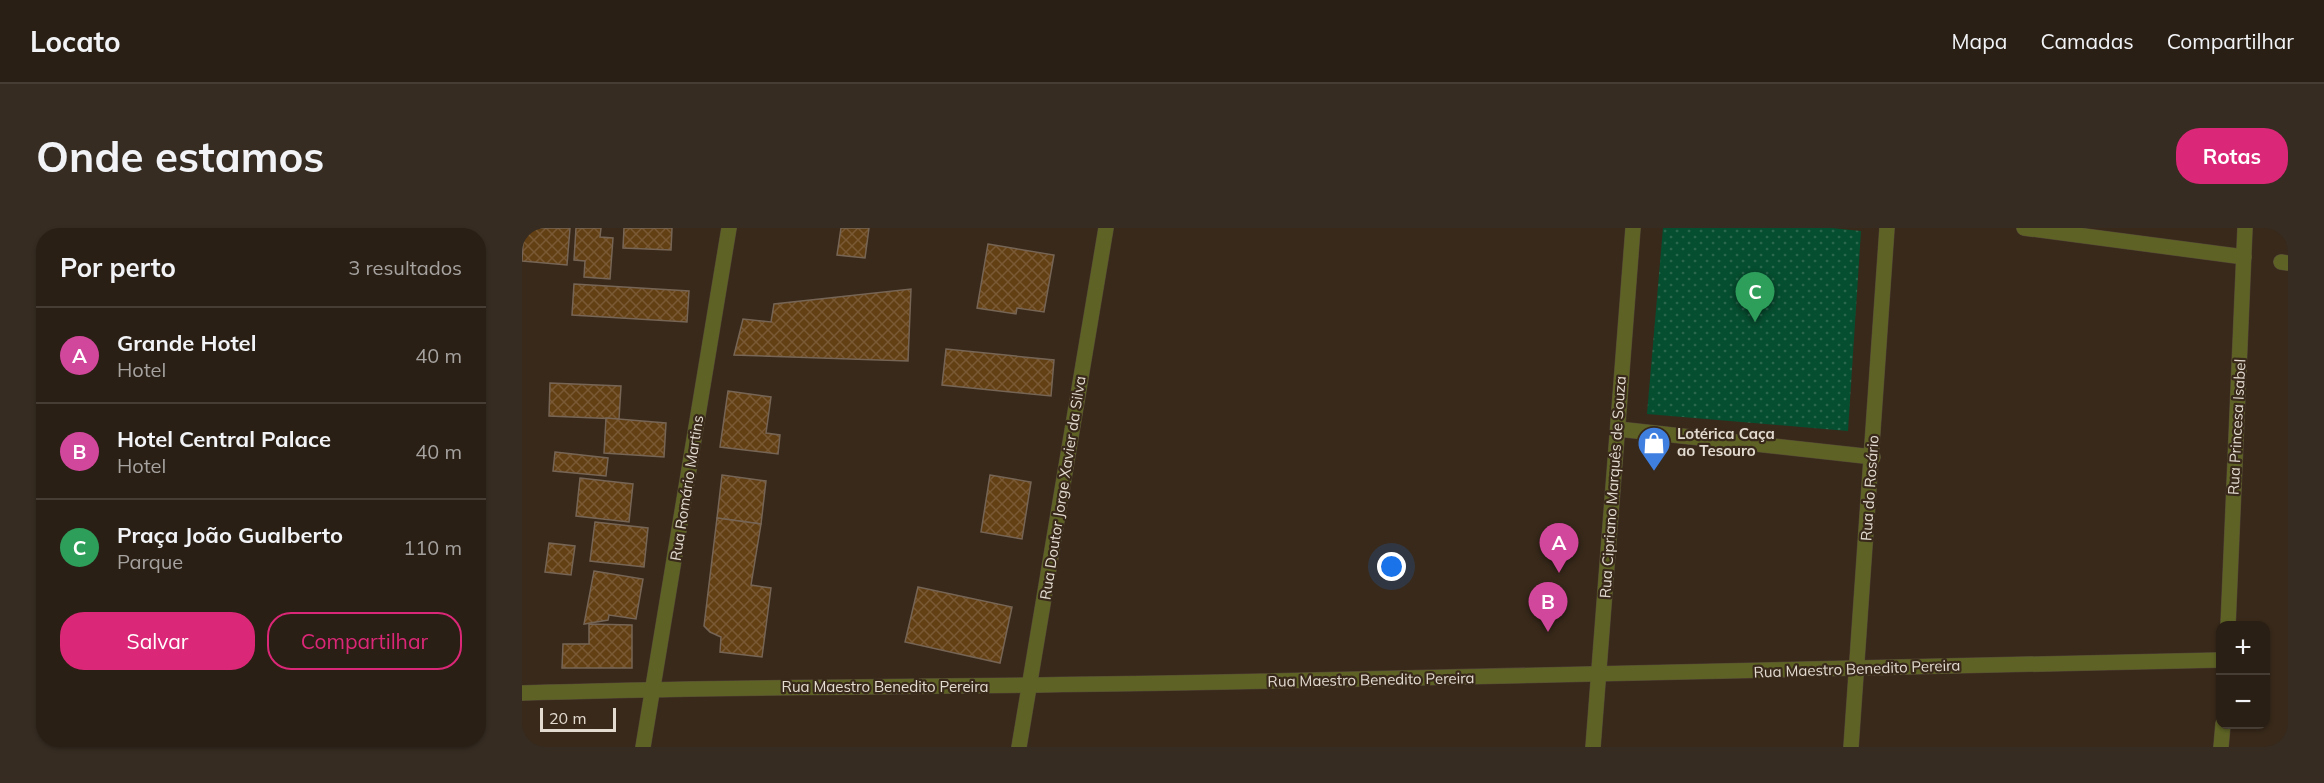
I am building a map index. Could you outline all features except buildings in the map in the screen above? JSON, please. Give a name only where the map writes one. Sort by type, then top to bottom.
[{"type":"street","name":"Rua Romário Martins","points":[[644,747],[729,228]]},
{"type":"street","name":"Rua Doutor Jorge Xavier da Silva","points":[[1019,747],[1106,228]]},
{"type":"street","name":"Rua Cipriano Marquês de Souza","points":[[1593,747],[1633,228]]},
{"type":"street","name":"Rua do Rosário","points":[[1851,747],[1873,457],[1887,228]]},
{"type":"street","points":[[2024,228],[2244,257]]},
{"type":"street","name":"Rua Princesa Isabel","points":[[2228,621],[2245,228]]},
{"type":"street","points":[[1618,429],[1873,457]]},
{"type":"street","name":"Rua Maestro Benedito Pereira","points":[[522,693],[654,689],[1030,686],[1598,676],[2216,660]]},
{"type":"street","points":[[2221,747],[2223,729]]},
{"type":"green space","points":[[1663,228],[1832,228],[1861,231],[1848,431],[1647,414]]},
{"type":"place","name":"Praça João Gualberto","points":[[1755,322]]},
{"type":"place","name":"Lotérica Caça ao Tesouro","points":[[1654,472]]},
{"type":"place","name":"Grande Hotel","points":[[1559,573]]},
{"type":"place","name":"Hotel Central Palace","points":[[1548,632]]}]
